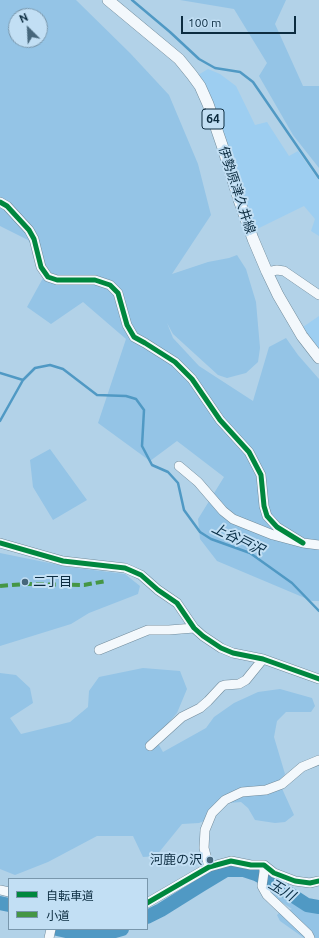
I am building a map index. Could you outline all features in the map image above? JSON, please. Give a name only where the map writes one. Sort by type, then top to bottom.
[{"type":"main road","name":"伊勢原津久井線","points":[[108,0],[179,59],[200,86],[208,104],[253,239],[267,272],[278,295],[302,336],[319,358]]},
{"type":"street","points":[[0,202],[7,206],[34,238],[41,267],[48,277],[57,280],[95,280],[110,285],[118,293],[127,325],[134,337],[175,362],[192,379],[220,420],[249,452],[260,475],[266,516],[277,527],[303,543]]},
{"type":"street","points":[[267,272],[278,270],[284,271],[319,295]]},
{"type":"street","points":[[180,466],[198,482],[223,511],[233,519],[273,535],[303,543],[319,545]]},
{"type":"street","points":[[0,543],[63,561],[125,568],[141,575],[158,590],[177,603],[194,628],[221,648],[233,653],[264,659],[319,679]]},
{"type":"street","points":[[98,650],[148,630],[194,628]]},
{"type":"street","points":[[150,746],[182,717],[200,708],[222,686],[225,684],[239,684],[246,680],[264,659]]},
{"type":"street","points":[[209,867],[204,848],[204,830],[212,814],[225,800],[242,792],[266,790],[282,784],[302,767],[319,760]]},
{"type":"street","points":[[148,902],[209,867],[231,861],[264,868],[295,881],[310,883],[319,881]]},
{"type":"street","points":[[264,868],[262,886],[267,895],[308,934],[310,938]]},
{"type":"shaded area","points":[[0,0],[76,0],[130,53],[169,95],[198,164],[211,215],[172,274],[208,262],[237,255],[246,269],[256,302],[260,348],[258,362],[246,373],[227,378],[218,375],[173,334],[167,323],[173,338],[199,366],[253,401],[269,347],[286,338],[298,355],[319,379],[319,601],[312,601],[217,561],[200,539],[198,519],[224,477],[177,441],[150,461],[98,423],[126,339],[83,302],[51,324],[27,307],[43,278],[44,264],[28,240],[0,226]]},
{"type":"shaded area","points":[[180,0],[286,0],[275,24],[303,86],[319,86],[319,168],[293,135],[259,76],[267,63],[234,9]]},
{"type":"shaded area","points":[[208,69],[220,74],[236,86],[255,125],[267,122],[289,156],[298,151],[319,181],[319,236],[311,231],[315,219],[304,206],[255,230],[238,175],[235,175],[198,75]]},
{"type":"shaded area","points":[[319,316],[319,349],[303,327]]},
{"type":"shaded area","points":[[50,449],[87,500],[53,520],[33,487],[30,460]]},
{"type":"shaded area","points":[[0,553],[69,567],[125,574],[140,586],[138,594],[89,613],[71,624],[0,646]]},
{"type":"shaded area","points":[[143,668],[180,671],[187,689],[177,713],[155,738],[163,752],[206,728],[214,717],[234,703],[258,692],[280,689],[312,698],[315,706],[311,712],[286,712],[277,721],[274,737],[285,774],[279,782],[294,815],[285,822],[275,823],[255,820],[248,808],[241,802],[228,803],[215,817],[199,823],[182,824],[156,856],[143,857],[133,836],[97,836],[48,862],[15,875],[0,869],[0,673],[16,675],[30,688],[33,703],[10,718],[21,734],[70,722],[88,707],[89,691],[99,677]]},
{"type":"shaded area","points":[[277,886],[299,901],[319,909],[319,938],[304,938],[280,921],[277,915],[280,912],[292,909],[269,894],[270,888]]},
{"type":"waterway","points":[[132,0],[199,59],[215,68],[240,72],[253,82],[319,178]]},
{"type":"waterway","name":"上谷戸沢","points":[[0,421],[23,380],[35,368],[50,365],[63,369],[97,395],[126,396],[136,399],[144,410],[142,446],[152,465],[168,472],[178,483],[184,510],[200,532],[211,539],[250,553],[292,583],[319,611]]},
{"type":"waterway","points":[[0,373],[23,380]]},
{"type":"waterway","name":"玉川","points":[[148,916],[226,870],[244,870],[256,874],[307,905],[319,907]]},
{"type":"waterway","points":[[0,903],[8,905]]},
{"type":"waterway","points":[[62,930],[94,937],[118,930]]},
{"type":"marked path","points":[[0,586],[25,584],[84,585],[106,581]]},
{"type":"cycle path","points":[[0,202],[7,206],[29,230],[34,239],[41,267],[48,277],[57,280],[95,280],[110,285],[118,293],[127,325],[134,337],[175,362],[192,379],[220,420],[249,452],[261,475],[264,506],[267,516],[277,527],[303,543]]},
{"type":"cycle path","points":[[0,543],[63,561],[125,568],[141,575],[158,590],[177,603],[194,628],[221,648],[233,653],[263,659],[319,679]]},
{"type":"cycle path","points":[[148,902],[209,867],[231,861],[251,865],[264,865],[274,873],[295,881],[310,883],[319,881]]},
{"type":"place","name":"二丁目","points":[[25,582]]},
{"type":"place","name":"河鹿の沢","points":[[210,860]]}]
